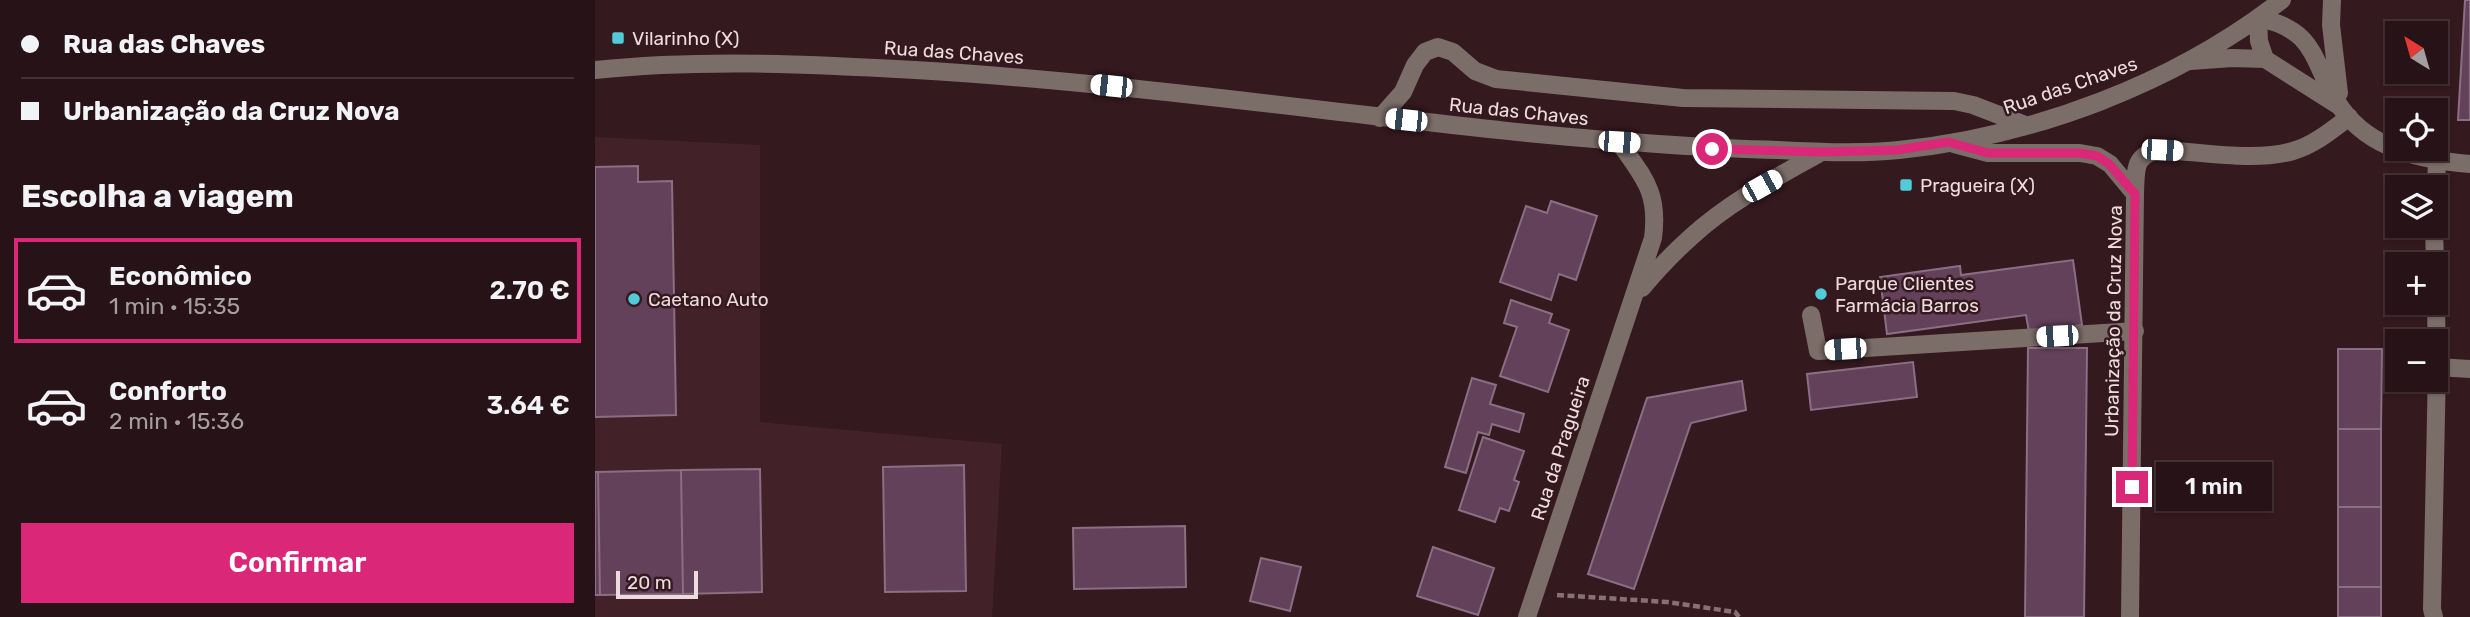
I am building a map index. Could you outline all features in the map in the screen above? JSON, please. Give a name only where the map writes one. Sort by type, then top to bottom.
[{"type":"street","name":"Rua das Chaves","points":[[595,70],[728,64],[835,65],[986,74],[1136,88],[1380,118],[1619,142],[1712,149],[1822,152],[1897,150],[2025,125],[2104,99],[2188,62],[2258,18],[2281,0]]},
{"type":"street","points":[[2332,0],[2330,25],[2345,112]]},
{"type":"street","points":[[2265,59],[2259,41],[2258,18],[2292,28],[2302,38],[2345,112]]},
{"type":"street","points":[[1380,118],[1403,92],[1415,65],[1425,52],[1438,47],[1453,52],[1475,71],[1496,79],[1683,98],[1954,101],[1973,105],[2025,125]]},
{"type":"street","points":[[2188,62],[2232,58],[2265,59],[2345,112],[2371,137],[2385,144]]},
{"type":"street","name":"Urbanização da Cruz Nova","points":[[2130,617],[2136,168],[2140,159],[2150,151],[2269,156],[2296,150],[2325,136],[2345,112]]},
{"type":"street","name":"Rua da Pragueira","points":[[1527,617],[1653,238],[1656,214],[1653,195],[1619,142]]},
{"type":"street","points":[[1948,142],[1988,153],[2080,153],[2097,156],[2109,164],[2135,194]]},
{"type":"street","name":"Rua da Pragueira","points":[[1637,292],[1692,236],[1723,212],[1822,152]]},
{"type":"street","points":[[2436,175],[2437,161],[2470,164]]},
{"type":"street","points":[[1811,316],[1818,351],[2135,331]]},
{"type":"street","points":[[2448,368],[2470,369]]},
{"type":"street","points":[[2434,617],[2436,392]]},
{"type":"path","points":[[1535,593],[1667,602],[1735,612],[1739,617]]},
{"type":"shaded area","points":[[595,137],[760,145],[760,422],[1002,444],[992,617],[595,617]]},
{"type":"building","points":[[2465,0],[2470,0],[2470,120],[2458,120]]},
{"type":"building","name":"Caetano Auto","points":[[638,166],[638,182],[672,181],[676,415],[595,417],[595,167]]},
{"type":"building","points":[[1551,201],[1597,216],[1576,280],[1559,274],[1551,300],[1500,282],[1526,206],[1547,213]]},
{"type":"building","points":[[2073,260],[2082,325],[2029,332],[2026,315],[1887,334],[1880,277],[1960,266],[1961,275]]},
{"type":"building","points":[[1511,300],[1552,314],[1549,323],[1569,330],[1548,392],[1500,376],[1517,327],[1504,323]]},
{"type":"building","points":[[2028,348],[2087,348],[2084,617],[2025,617]]},
{"type":"building","points":[[2338,349],[2382,349],[2381,429],[2338,429]]},
{"type":"building","points":[[1913,362],[1917,397],[1811,410],[1807,374]]},
{"type":"building","points":[[1472,378],[1496,385],[1490,404],[1524,414],[1519,432],[1492,424],[1489,435],[1478,432],[1466,473],[1445,467]]},
{"type":"building","points":[[1742,381],[1746,410],[1691,423],[1634,589],[1588,574],[1647,398]]},
{"type":"building","points":[[2338,429],[2381,429],[2381,507],[2338,507]]},
{"type":"building","points":[[1483,437],[1524,451],[1514,480],[1519,482],[1509,511],[1500,508],[1495,522],[1459,510]]},
{"type":"building","points":[[964,465],[966,591],[885,592],[883,467]]},
{"type":"building","points":[[760,469],[762,592],[683,594],[681,470]]},
{"type":"building","points":[[681,470],[683,594],[600,595],[598,472]]},
{"type":"building","points":[[595,472],[598,472],[600,595],[595,595]]},
{"type":"building","points":[[2338,507],[2381,507],[2381,587],[2338,587]]},
{"type":"building","points":[[1185,526],[1186,587],[1074,589],[1073,528]]},
{"type":"building","points":[[1433,547],[1494,568],[1478,615],[1417,596]]},
{"type":"building","points":[[1261,558],[1301,567],[1290,611],[1250,601]]},
{"type":"building","points":[[2338,587],[2381,587],[2381,617],[2338,617]]},
{"type":"place","name":"Vilarinho (X)","points":[[618,38]]},
{"type":"place","name":"Pragueira (X)","points":[[1906,185]]},
{"type":"place","name":"Parque Clientes Farmácia Barros","points":[[1821,294]]},
{"type":"place","name":"Caetano Auto","points":[[634,299]]},
{"type":"route","points":[[1712,149],[1822,152],[1897,150],[1948,142],[1988,153],[2080,153],[2097,156],[2109,164],[2135,194],[2132,487]]}]
